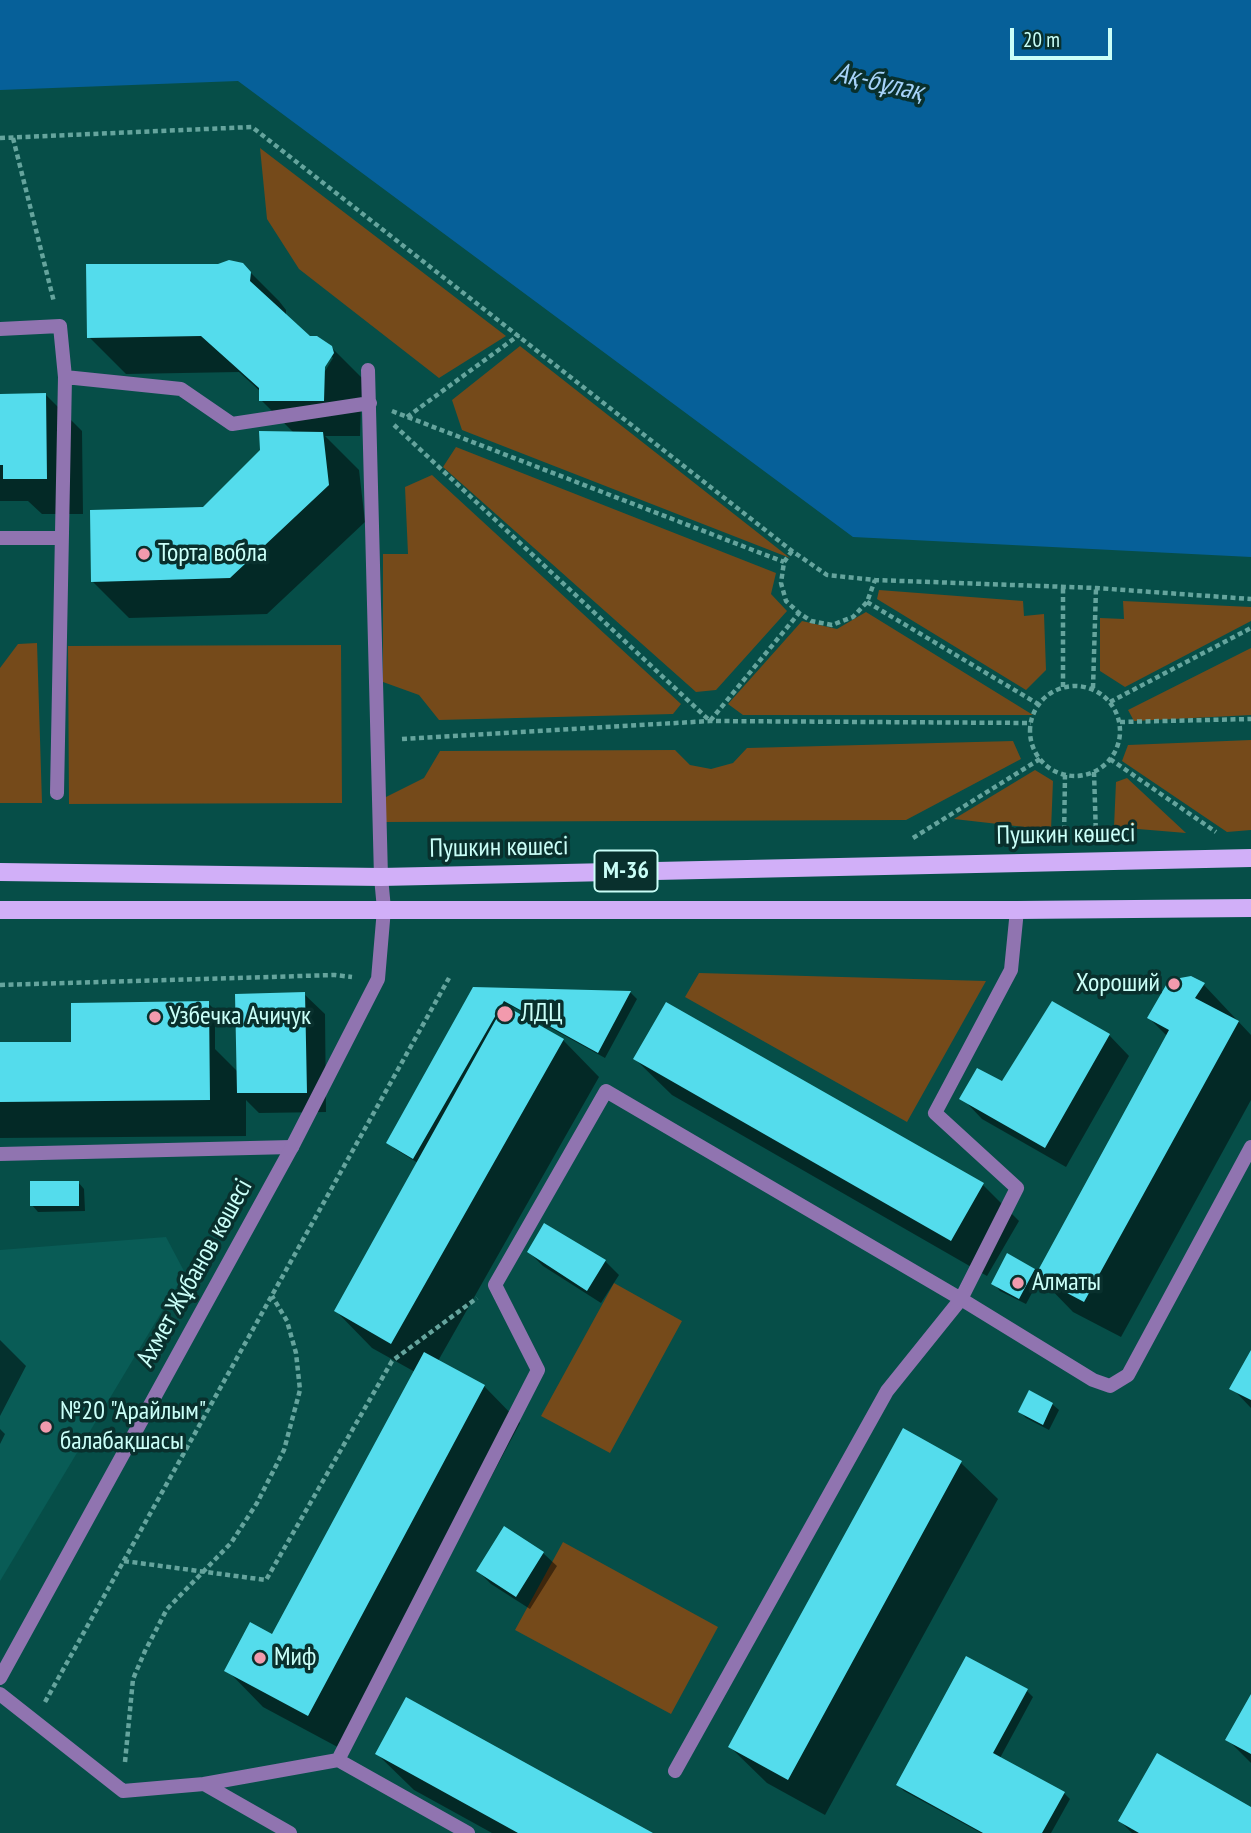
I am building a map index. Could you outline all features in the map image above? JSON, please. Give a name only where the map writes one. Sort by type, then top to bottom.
[{"type":"main road","name":"Пушкин көшесі","points":[[0,872],[381,877],[1251,858]]},
{"type":"main road","name":"M-36","points":[[0,910],[1251,908]]},
{"type":"street","points":[[0,329],[60,326],[65,377],[57,793]]},
{"type":"street","name":"Ахмет Жұбанов көшесі","points":[[0,1678],[292,1147],[378,979],[384,909],[368,370]]},
{"type":"street","points":[[65,377],[181,389],[232,424],[370,403]]},
{"type":"street","points":[[0,538],[61,538]]},
{"type":"street","points":[[675,1771],[887,1391],[961,1299],[1017,1188],[935,1113],[1012,970],[1017,910]]},
{"type":"street","points":[[338,1760],[538,1370],[495,1285],[606,1091],[961,1299],[1093,1380],[1110,1386],[1128,1375],[1251,1147]]},
{"type":"street","points":[[0,1154],[292,1147]]},
{"type":"street","points":[[0,1694],[123,1791],[205,1784],[338,1760],[468,1833]]},
{"type":"street","points":[[205,1784],[290,1833]]},
{"type":"path","points":[[0,138],[252,127],[792,551],[827,575],[875,580],[1063,586],[1251,599]]},
{"type":"path","points":[[13,138],[60,326]]},
{"type":"path","points":[[407,417],[519,335]]},
{"type":"path","points":[[370,403],[784,562]]},
{"type":"path","points":[[370,403],[710,721]]},
{"type":"path","points":[[792,551],[784,562],[781,583],[783,592],[786,601],[811,621],[832,625],[853,617],[867,602],[875,580]]},
{"type":"path","points":[[1063,586],[1063,687]]},
{"type":"path","points":[[1093,688],[1096,588]]},
{"type":"path","points":[[867,602],[1038,704]]},
{"type":"path","points":[[710,721],[799,613]]},
{"type":"path","points":[[1110,702],[1251,628]]},
{"type":"path","points":[[1078,685],[1093,688],[1110,702],[1120,722],[1120,738],[1110,759],[1094,772],[1080,776],[1051,770],[1032,746],[1029,732],[1038,704],[1049,693],[1063,687],[1078,685]]},
{"type":"path","points":[[1120,722],[1251,719]]},
{"type":"path","points":[[378,741],[710,721],[1031,723]]},
{"type":"path","points":[[912,838],[1040,759]]},
{"type":"path","points":[[1110,759],[1221,835]]},
{"type":"path","points":[[1094,772],[1096,840]]},
{"type":"path","points":[[1065,775],[1065,839]]},
{"type":"path","points":[[0,985],[335,975],[378,979]]},
{"type":"path","points":[[34,1721],[449,978]]},
{"type":"path","points":[[124,1561],[266,1580],[392,1361],[495,1285]]},
{"type":"path","points":[[123,1791],[133,1679],[145,1651],[167,1609],[231,1543],[257,1503],[284,1450],[300,1390],[296,1353],[287,1321],[272,1296]]},
{"type":"shaded area","points":[[260,148],[506,336],[439,378],[299,269],[267,219]]},
{"type":"shaded area","points":[[520,346],[790,558],[462,430],[452,400]]},
{"type":"shaded area","points":[[456,447],[776,573],[771,594],[787,611],[716,690],[696,692],[443,467]]},
{"type":"shaded area","points":[[432,475],[681,704],[673,714],[439,720],[419,695],[383,682],[383,554],[408,554],[405,487]]},
{"type":"shaded area","points":[[879,590],[1023,601],[1024,616],[1044,614],[1046,670],[1026,690],[877,599]]},
{"type":"shaded area","points":[[1123,601],[1251,607],[1251,621],[1125,687],[1100,671],[1100,618],[1124,619]]},
{"type":"shaded area","points":[[866,612],[1033,715],[743,715],[728,704],[802,621],[837,629]]},
{"type":"shaded area","points":[[37,643],[42,803],[0,803],[0,668],[18,644]]},
{"type":"shaded area","points":[[341,645],[342,803],[69,804],[68,646]]},
{"type":"shaded area","points":[[1251,648],[1251,715],[1134,721],[1128,710]]},
{"type":"shaded area","points":[[1251,740],[1251,830],[1227,832],[1122,761],[1128,745]]},
{"type":"shaded area","points":[[1013,741],[1021,759],[906,820],[384,822],[384,798],[424,778],[440,751],[675,750],[690,765],[711,769],[733,763],[747,748]]},
{"type":"shaded area","points":[[1035,770],[1053,781],[1051,830],[954,819]]},
{"type":"shaded area","points":[[1127,778],[1186,833],[1114,827],[1116,782]]},
{"type":"shaded area","points":[[699,973],[986,981],[907,1122],[685,997]]},
{"type":"shaded area","name":"№20 \"Арайлым\" балабақшасы","points":[[166,1237],[185,1273],[0,1581],[0,1250]]},
{"type":"shaded area","points":[[614,1283],[682,1321],[610,1453],[541,1416]]},
{"type":"shaded area","points":[[563,1542],[718,1627],[671,1714],[515,1630]]},
{"type":"water","name":"Ақ-бұлақ","points":[[0,0],[1251,0],[1251,557],[853,537],[238,81],[0,90]]},
{"type":"building","points":[[229,260],[243,263],[251,272],[250,281],[310,336],[317,336],[332,346],[334,353],[325,367],[324,401],[259,401],[259,388],[201,336],[87,338],[86,264],[218,264]]},
{"type":"building","points":[[46,393],[47,479],[3,479],[3,465],[0,465],[0,394]]},
{"type":"building","points":[[259,431],[323,432],[329,485],[230,578],[91,582],[90,510],[203,507],[260,450]]},
{"type":"building","points":[[1191,976],[1205,983],[1195,998],[1239,1021],[1084,1302],[1035,1276],[1169,1030],[1147,1018],[1169,980]]},
{"type":"building","points":[[473,987],[631,991],[598,1053],[504,1001],[413,1159],[386,1143]]},
{"type":"building","points":[[305,992],[307,1093],[237,1093],[235,994]]},
{"type":"building","points":[[209,1001],[210,1100],[0,1102],[0,1042],[71,1042],[71,1003]]},
{"type":"building","points":[[1052,1001],[1110,1034],[1045,1148],[959,1099],[977,1068],[1002,1081]]},
{"type":"building","points":[[666,1002],[984,1183],[951,1241],[633,1059]]},
{"type":"building","points":[[504,1005],[564,1039],[391,1344],[334,1311]]},
{"type":"building","points":[[30,1181],[79,1181],[79,1206],[30,1206]]},
{"type":"building","points":[[544,1223],[606,1260],[587,1291],[527,1252]]},
{"type":"building","points":[[1007,1253],[1035,1269],[1019,1299],[991,1284]]},
{"type":"building","points":[[1251,1350],[1251,1400],[1229,1389]]},
{"type":"building","points":[[424,1352],[485,1385],[308,1716],[224,1671],[250,1622],[272,1634]]},
{"type":"building","points":[[1029,1390],[1053,1403],[1043,1425],[1018,1412]]},
{"type":"building","points":[[903,1428],[962,1461],[788,1780],[728,1747]]},
{"type":"building","points":[[504,1526],[544,1552],[516,1597],[476,1571]]},
{"type":"building","points":[[966,1656],[1028,1689],[993,1753],[1065,1792],[1042,1833],[983,1833],[896,1785]]},
{"type":"building","points":[[1251,1694],[1251,1754],[1225,1740]]},
{"type":"building","points":[[406,1697],[653,1833],[518,1833],[375,1754]]},
{"type":"building","points":[[1157,1753],[1251,1807],[1251,1833],[1139,1833],[1118,1821]]},
{"type":"place","name":"Торта вобла","points":[[144,554]]},
{"type":"place","name":"Хороший","points":[[1174,984]]},
{"type":"place","name":"ЛДЦ","points":[[505,1014]]},
{"type":"place","name":"Узбечка Ачичук","points":[[155,1017]]},
{"type":"place","name":"Алматы","points":[[1018,1283]]},
{"type":"place","name":"№20 \"Арайлым\" балабақшасы","points":[[46,1427]]},
{"type":"place","name":"Миф","points":[[260,1658]]}]
